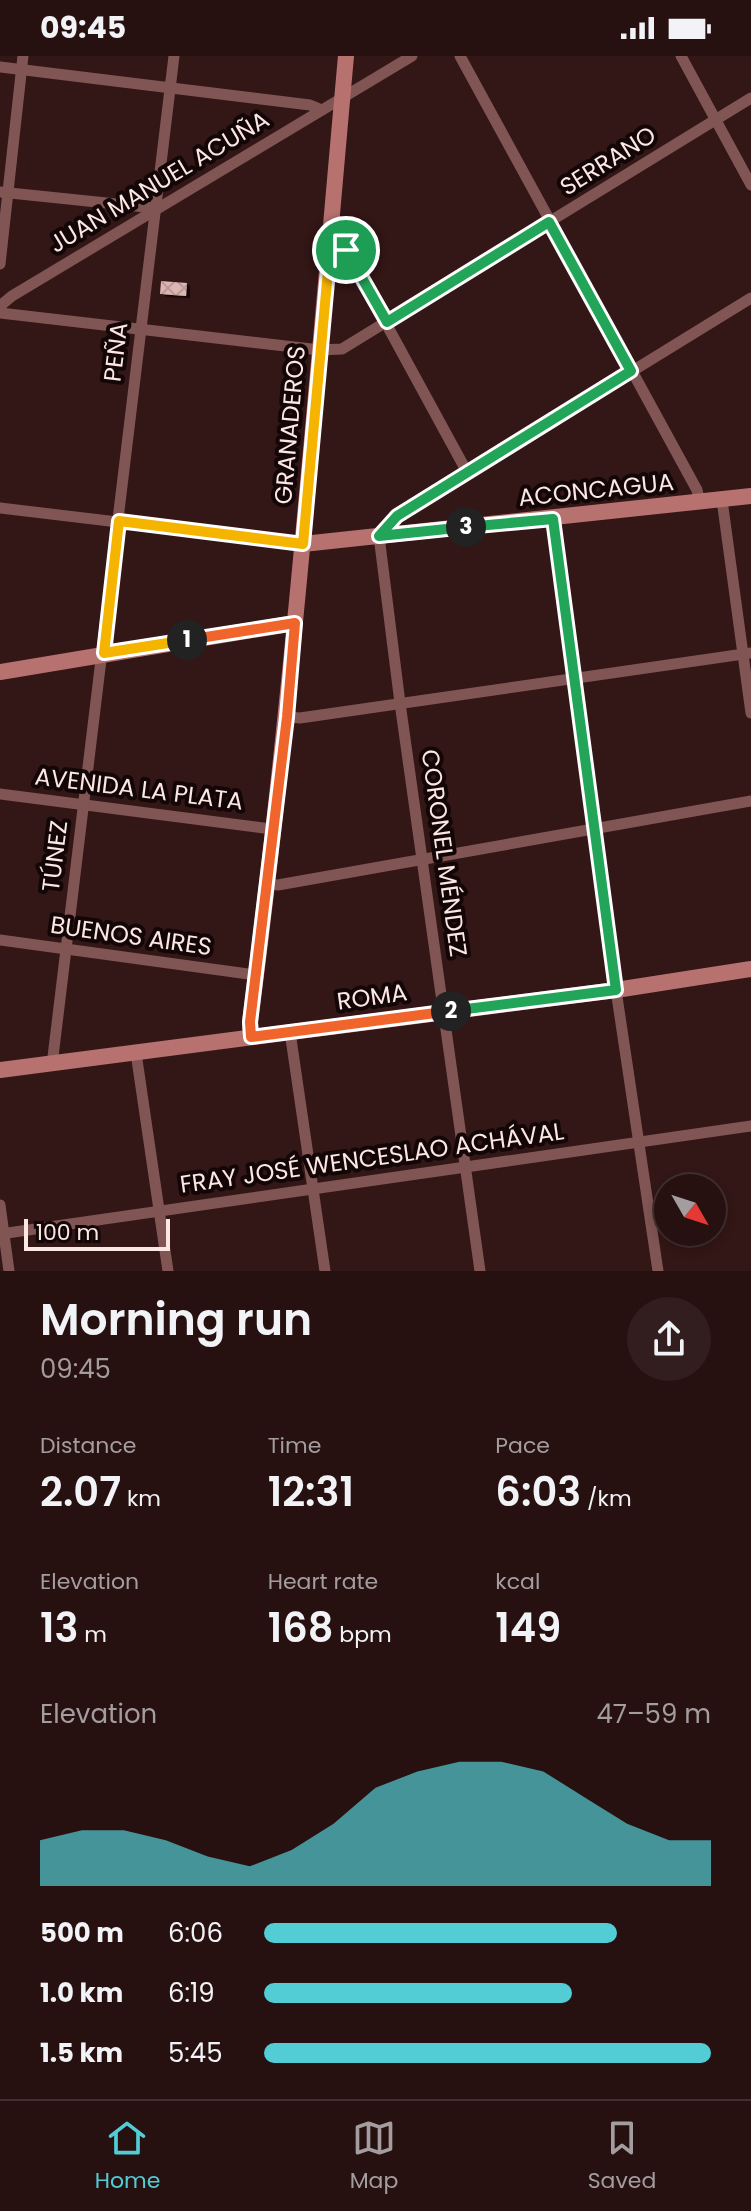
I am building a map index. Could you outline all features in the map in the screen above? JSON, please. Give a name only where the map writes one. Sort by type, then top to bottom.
[{"type":"street","points":[[0,264],[4,192],[23,56]]},
{"type":"street","name":"PEÑA","points":[[104,653],[174,56]]},
{"type":"street","name":"GRANADEROS","points":[[251,1037],[250,1022],[287,717],[346,56]]},
{"type":"street","name":"JUAN MANUEL ACUÑA","points":[[0,306],[156,208],[412,56]]},
{"type":"street","points":[[460,56],[697,490],[700,503]]},
{"type":"street","points":[[681,56],[751,185]]},
{"type":"street","points":[[0,67],[171,86],[310,105],[322,110]]},
{"type":"street","name":"SERRANO","points":[[320,350],[342,349],[751,98]]},
{"type":"street","points":[[4,192],[156,208]]},
{"type":"street","points":[[331,238],[346,250],[467,472]]},
{"type":"street","points":[[379,536],[397,516],[751,298]]},
{"type":"street","points":[[0,313],[320,350]]},
{"type":"street","name":"ACONCAGUA","points":[[303,544],[751,496]]},
{"type":"street","points":[[722,500],[747,654],[751,713]]},
{"type":"street","points":[[0,508],[303,544]]},
{"type":"street","points":[[553,519],[616,990],[658,1271]]},
{"type":"street","name":"CORONEL MÉNDEZ","points":[[379,536],[480,1271]]},
{"type":"street","points":[[0,672],[295,623]]},
{"type":"street","name":"TÚNEZ","points":[[52,1065],[104,653]]},
{"type":"street","points":[[287,717],[300,718],[747,654]]},
{"type":"street","name":"AVENIDA LA PLATA","points":[[0,794],[272,829]]},
{"type":"street","points":[[266,884],[278,885],[751,801]]},
{"type":"street","name":"BUENOS AIRES","points":[[0,940],[256,975]]},
{"type":"street","name":"ROMA","points":[[0,1070],[616,990],[751,969]]},
{"type":"street","points":[[290,1032],[325,1271]]},
{"type":"street","points":[[136,1053],[168,1271]]},
{"type":"street","name":"FRAY JOSÉ WENCESLAO ACHÁVAL","points":[[2,1234],[751,1126]]},
{"type":"street","points":[[0,1205],[9,1271]]},
{"type":"building","points":[[161,281],[187,283],[186,296],[160,294]]},
{"type":"route","points":[[549,222],[631,371],[397,516],[379,536],[553,519],[616,990],[251,1037],[250,1022],[287,717],[295,623],[104,653],[119,521],[303,544],[331,238],[346,250],[387,322],[549,222]]}]
